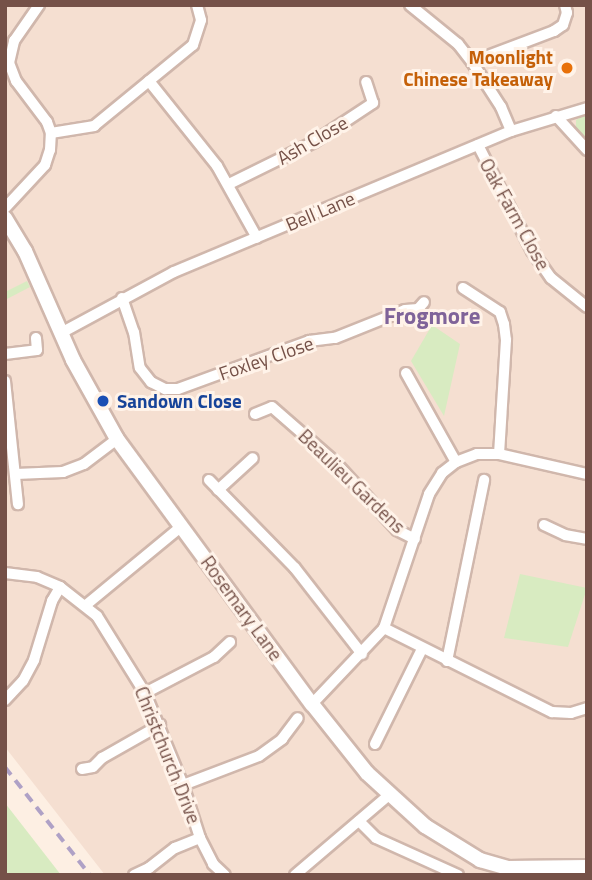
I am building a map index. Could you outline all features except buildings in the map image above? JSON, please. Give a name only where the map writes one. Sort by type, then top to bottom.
[{"type":"street","points":[[5,208],[45,165],[51,133],[47,122],[16,81],[7,64],[13,41],[39,5]]},
{"type":"street","points":[[51,133],[94,126],[193,45],[201,20],[197,5]]},
{"type":"street","points":[[411,5],[458,44],[500,107],[511,131]]},
{"type":"street","points":[[472,62],[554,31],[563,25],[567,13],[565,5]]},
{"type":"street","points":[[149,81],[229,184],[257,238]]},
{"type":"street","name":"Ash Close","points":[[229,184],[314,142],[373,103],[366,82]]},
{"type":"street","name":"Bell Lane","points":[[61,333],[174,272],[511,131],[587,108]]},
{"type":"street","points":[[556,116],[587,150]]},
{"type":"street","name":"Oak Farm Close","points":[[478,145],[532,251],[551,278],[587,307]]},
{"type":"street","name":"Rosemary Lane","points":[[5,218],[25,251],[61,333],[117,439],[312,704],[389,795],[425,826],[480,860],[508,867],[583,870]]},
{"type":"street","points":[[463,288],[500,312],[504,324],[506,340],[499,454]]},
{"type":"street","name":"Foxley Close","points":[[122,298],[134,331],[140,368],[151,382],[165,389],[178,389],[309,341],[335,338],[405,310],[418,309],[424,302]]},
{"type":"street","points":[[5,354],[37,350],[36,338]]},
{"type":"street","points":[[406,373],[456,462],[477,454],[499,454],[587,474]]},
{"type":"street","points":[[5,382],[19,504]]},
{"type":"street","name":"Beaulieu Gardens","points":[[255,414],[272,407],[335,462],[397,530],[415,539]]},
{"type":"street","points":[[16,474],[63,472],[83,464],[117,439]]},
{"type":"street","points":[[218,490],[253,458]]},
{"type":"street","name":"Beaulieu Gardens","points":[[312,704],[384,628],[434,484],[456,462]]},
{"type":"street","points":[[209,480],[295,568],[342,632],[362,653]]},
{"type":"street","points":[[447,662],[484,480]]},
{"type":"street","points":[[544,525],[565,535],[587,539]]},
{"type":"street","points":[[86,605],[182,526]]},
{"type":"street","name":"Christchurch Drive","points":[[5,573],[37,577],[60,587],[86,605],[116,643],[145,692],[160,725],[200,838],[213,864],[225,875]]},
{"type":"street","points":[[5,700],[23,681],[34,660],[52,600],[60,587]]},
{"type":"street","points":[[384,628],[447,662],[552,712],[571,713],[587,708]]},
{"type":"street","points":[[145,692],[214,657],[230,642]]},
{"type":"street","points":[[375,744],[422,649]]},
{"type":"street","points":[[183,785],[258,756],[282,740],[298,718]]},
{"type":"street","points":[[82,769],[93,767],[102,758],[160,725]]},
{"type":"street","points":[[295,875],[389,795]]},
{"type":"street","points":[[359,821],[376,838],[458,875]]},
{"type":"street","points":[[134,875],[175,848],[200,838]]},
{"type":"shaded area","points":[[5,5],[587,5],[587,875],[105,875],[5,747]]},
{"type":"green space","points":[[587,113],[587,143],[576,128],[576,120]]},
{"type":"green space","points":[[27,281],[30,287],[5,300],[5,292]]},
{"type":"green space","points":[[432,325],[460,344],[444,416],[411,361]]},
{"type":"green space","points":[[520,574],[587,588],[568,647],[504,638]]},
{"type":"green space","points":[[5,803],[61,875],[5,875]]},
{"type":"railway","points":[[5,767],[90,875]]},
{"type":"place","name":"Moonlight Chinese Takeaway","points":[[567,68]]},
{"type":"place","name":"Sandown Close","points":[[103,401]]},
{"type":"district","name":"Frogmore","points":[[432,316]]}]
